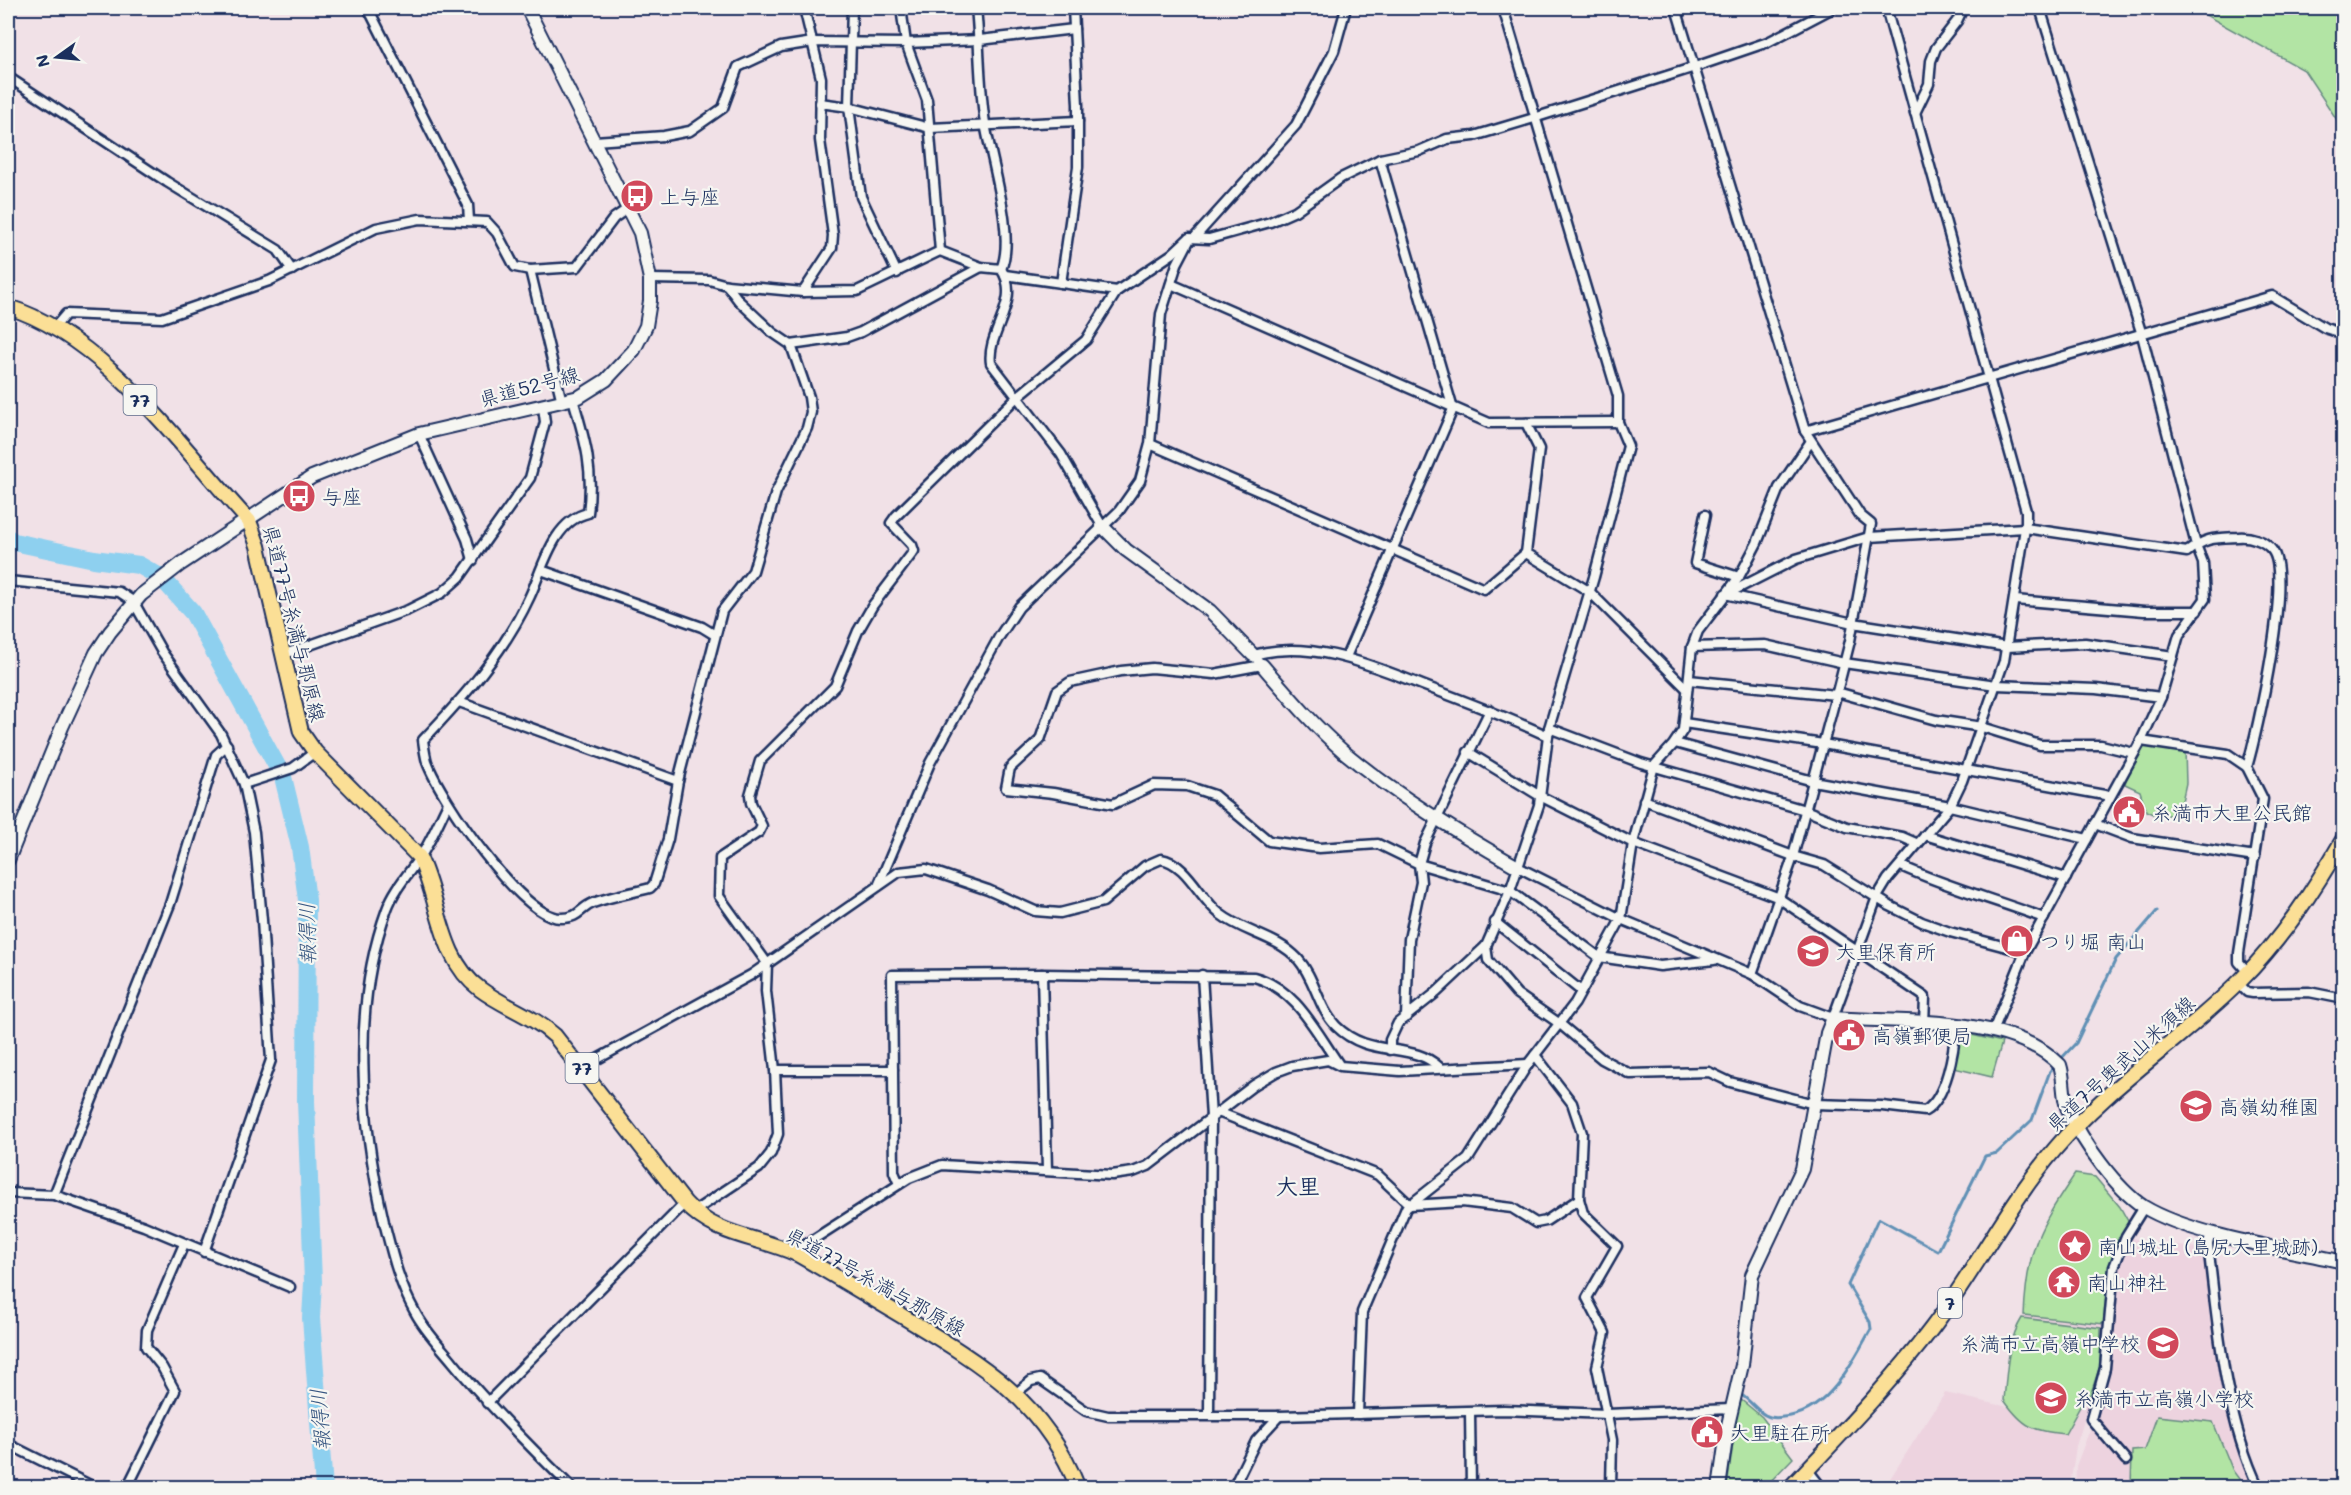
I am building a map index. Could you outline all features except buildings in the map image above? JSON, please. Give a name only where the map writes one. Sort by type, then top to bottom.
[{"type":"main road","name":"県道77号糸満与那原線","points":[[8,307],[54,328],[78,344],[117,376],[249,521],[256,536],[297,721],[315,752],[419,857],[430,878],[448,945],[464,974],[480,989],[543,1025],[581,1068],[689,1207],[724,1232],[777,1245],[797,1254],[968,1355],[1016,1393],[1054,1439],[1078,1488]]},
{"type":"main road","name":"県道7号奥武山米須線","points":[[1790,1488],[1896,1374],[1932,1328],[2030,1180],[2077,1125],[2238,983],[2295,917],[2343,838]]},
{"type":"street","points":[[368,8],[468,205],[470,220]]},
{"type":"street","name":"県道52号線","points":[[8,860],[79,687],[110,632],[137,598],[181,564],[312,477],[419,434],[568,400],[606,380],[634,350],[646,326],[650,279],[640,232],[630,207],[527,8]]},
{"type":"street","points":[[802,292],[833,243],[820,140],[821,78],[804,8]]},
{"type":"street","points":[[852,8],[849,107],[861,196],[897,273]]},
{"type":"street","points":[[901,8],[906,43],[927,100],[940,251]]},
{"type":"street","points":[[976,8],[985,124],[1006,230],[1006,259],[1003,272],[1006,311],[989,354],[991,363],[1061,454],[1102,526],[1126,550],[1210,610],[1343,750],[1439,819],[1516,866],[1621,919],[1752,974],[1800,1006],[1833,1018],[1924,1023],[1993,1031],[2050,1054],[2060,1065],[2067,1106],[2077,1125],[2113,1178],[2144,1207],[2211,1232],[2343,1262]]},
{"type":"street","points":[[1061,283],[1078,167],[1073,8]]},
{"type":"street","points":[[487,1403],[689,1207],[759,1168],[771,1153],[778,1134],[779,1117],[766,991],[767,963],[719,896],[720,858],[759,832],[762,826],[751,803],[750,795],[753,776],[760,761],[835,686],[858,631],[873,605],[914,551],[912,545],[891,523],[1016,398],[1086,340],[1117,291],[1193,237],[1296,125],[1334,51],[1346,8]]},
{"type":"street","points":[[1390,1050],[1390,1040],[1398,1023],[1486,946],[1510,891],[1516,866],[1540,796],[1549,732],[1590,592],[1628,446],[1618,422],[1618,396],[1503,8]]},
{"type":"street","points":[[1677,8],[1805,431],[1860,514],[1871,524],[1853,623],[1823,744],[1793,856],[1752,974]]},
{"type":"street","points":[[1193,237],[1209,239],[1270,222],[1295,211],[1341,178],[1380,159],[1419,151],[1447,139],[1474,135],[1534,118],[1695,67],[1768,42],[1831,8]]},
{"type":"street","points":[[1719,1488],[1731,1409],[1742,1365],[1752,1275],[1802,1169],[1827,1033],[1876,897],[1950,806],[1966,771],[2007,646],[2025,528],[2026,511],[1886,8]]},
{"type":"street","points":[[1915,113],[1929,84],[1931,61],[1936,48],[1957,21],[1963,8]]},
{"type":"street","points":[[1993,1031],[2025,952],[2141,741],[2161,697],[2173,656],[2187,621],[2205,599],[2206,584],[2203,563],[2196,545],[2142,335],[2040,8]]},
{"type":"street","points":[[595,141],[690,131],[723,108],[738,67],[782,47],[813,42],[906,43],[980,40],[1074,29]]},
{"type":"street","points":[[8,77],[167,182],[278,249],[291,270]]},
{"type":"street","points":[[820,103],[849,107],[930,128],[1078,121]]},
{"type":"street","points":[[1346,657],[1453,409],[1380,159]]},
{"type":"street","points":[[54,328],[66,315],[162,318],[218,300],[291,270],[358,235],[383,226],[420,219],[487,222],[493,228],[512,264],[530,270],[577,267],[614,218],[630,207]]},
{"type":"street","points":[[878,885],[930,763],[999,637],[1019,608],[1119,511],[1140,481],[1150,444],[1158,331],[1171,284],[1193,237]]},
{"type":"street","points":[[650,279],[709,280],[727,285],[802,292],[857,291],[940,251],[981,267],[1003,272],[1117,291]]},
{"type":"street","points":[[791,345],[846,337],[861,332],[981,267]]},
{"type":"street","points":[[530,270],[568,400],[588,450],[591,481],[588,513],[577,515],[569,522],[549,549],[519,619],[459,702],[423,740],[427,761],[448,803],[501,874],[524,899],[539,910],[561,918],[578,915],[590,904],[650,888],[654,884],[672,822],[678,781],[722,611],[753,571],[776,492],[807,428],[811,412],[809,397],[791,345],[772,332],[739,301],[727,285]]},
{"type":"street","points":[[1171,284],[1489,423],[1618,422]]},
{"type":"street","points":[[1805,431],[2272,296],[2325,328],[2343,334]]},
{"type":"street","points":[[282,655],[408,610],[442,593],[460,577],[530,478],[544,422],[543,407]]},
{"type":"street","points":[[1150,444],[1484,589],[1526,553],[1539,449],[1526,423]]},
{"type":"street","points":[[419,434],[467,539],[473,560]]},
{"type":"street","points":[[1358,1413],[1362,1311],[1406,1208],[1468,1159],[1528,1064],[1560,1024],[1621,919],[1633,843],[1654,766],[1675,743],[1684,723],[1692,647],[1698,631],[1738,577],[1757,543],[1779,488],[1811,441]]},
{"type":"street","points":[[1705,515],[1695,563],[1738,577]]},
{"type":"street","points":[[1725,594],[1796,559],[1869,537],[2025,528],[2187,552],[2205,539],[2246,536],[2260,541],[2272,550],[2276,559],[2277,592],[2268,681],[2247,767]]},
{"type":"street","points":[[1526,553],[1590,592],[1687,690]]},
{"type":"street","points":[[541,570],[702,627],[715,634]]},
{"type":"street","points":[[8,581],[119,592],[137,598],[162,652],[221,734],[247,784],[262,920],[271,1060],[204,1252]]},
{"type":"street","points":[[1725,594],[1853,623],[2007,646],[2085,643],[2173,656]]},
{"type":"street","points":[[2015,600],[2144,611],[2197,611]]},
{"type":"street","points":[[1692,647],[1764,645],[1844,663],[1996,685],[2096,689],[2161,697]]},
{"type":"street","points":[[1253,655],[1276,649],[1346,657],[1549,732],[1654,766],[1805,810],[1847,827],[1902,837],[1918,844]]},
{"type":"street","points":[[1262,665],[1214,674],[1152,668],[1121,671],[1070,682],[1057,691],[1040,740],[1010,768],[1006,788],[1053,793],[1113,804],[1154,784],[1187,786],[1214,795],[1269,841],[1319,848],[1378,844],[1419,864],[1510,891],[1599,957],[1660,966],[1718,959]]},
{"type":"street","points":[[1689,680],[1836,694],[1936,720],[1982,727],[2040,745],[2101,745],[2134,753]]},
{"type":"street","points":[[459,702],[678,781]]},
{"type":"street","points":[[1406,1017],[1409,939],[1421,882],[1419,864],[1425,843],[1439,819],[1468,752],[1490,710]]},
{"type":"street","points":[[1684,723],[1823,744],[2110,796]]},
{"type":"street","points":[[2141,741],[2228,754],[2247,767],[2263,799],[2239,953],[2240,962],[2248,972]]},
{"type":"street","points":[[1675,743],[1813,781],[1950,806],[2087,839]]},
{"type":"street","points":[[54,1195],[170,904],[216,755],[226,745]]},
{"type":"street","points":[[247,784],[293,768],[315,752]]},
{"type":"street","points":[[1468,752],[1540,796],[1633,843],[1777,897],[1856,948],[1925,997],[1924,1023]]},
{"type":"street","points":[[1644,800],[1793,856],[1824,865],[1922,922],[2025,952]]},
{"type":"street","points":[[448,803],[388,908],[370,981],[364,1071],[369,1141],[390,1244],[406,1295],[427,1331],[487,1403],[572,1488]]},
{"type":"street","points":[[2095,824],[2132,837],[2255,857]]},
{"type":"street","points":[[1925,835],[2066,878]]},
{"type":"street","points":[[581,1068],[751,975],[899,872],[926,869],[988,890],[1035,911],[1060,913],[1103,902],[1145,866],[1155,861],[1167,860],[1188,878],[1221,915],[1289,949],[1300,962],[1335,1026],[1358,1041],[1376,1049],[1419,1054],[1440,1067]]},
{"type":"street","points":[[1901,866],[1940,884],[1986,896],[2044,918]]},
{"type":"street","points":[[1495,922],[1581,991]]},
{"type":"street","points":[[1486,946],[1488,960],[1517,994],[1560,1024],[1602,1059],[1630,1074],[1709,1072],[1730,1082],[1814,1104],[1928,1110],[1939,1094],[1948,1073],[1956,1026]]},
{"type":"street","points":[[1042,974],[1047,1170]]},
{"type":"street","points":[[899,1184],[894,1172],[892,975],[1042,974],[1254,977],[1271,982],[1284,991],[1303,1012],[1340,1066]]},
{"type":"street","points":[[1202,975],[1214,1114],[1209,1414]]},
{"type":"street","points":[[2238,983],[2247,992],[2253,993],[2309,992],[2343,999]]},
{"type":"street","points":[[1535,1055],[1572,1103],[1582,1133],[1579,1199],[1583,1213],[1617,1246],[1587,1298],[1605,1333],[1597,1367],[1612,1440],[1611,1488]]},
{"type":"street","points":[[797,1254],[800,1248],[899,1184],[926,1169],[942,1165],[1112,1175],[1133,1172],[1171,1150],[1214,1114],[1265,1077],[1283,1069],[1328,1060],[1340,1066],[1400,1071],[1440,1067],[1528,1064]]},
{"type":"street","points":[[775,1070],[893,1070]]},
{"type":"street","points":[[1214,1114],[1378,1174],[1410,1205],[1462,1202],[1512,1208],[1536,1222],[1546,1221],[1579,1199]]},
{"type":"street","points":[[8,1193],[54,1195],[144,1226],[290,1287]]},
{"type":"street","points":[[2126,1460],[2091,1419],[2105,1368],[2114,1267],[2126,1236],[2144,1207]]},
{"type":"street","points":[[2211,1232],[2208,1244],[2224,1360],[2245,1458],[2259,1488]]},
{"type":"street","points":[[127,1488],[175,1391],[162,1367],[146,1347],[147,1330],[184,1244]]},
{"type":"street","points":[[1016,1393],[1031,1381],[1040,1379],[1086,1411],[1097,1414],[1279,1416],[1470,1412],[1607,1414],[1731,1409]]},
{"type":"street","points":[[1470,1412],[1471,1488]]},
{"type":"street","points":[[1233,1488],[1256,1441],[1279,1416]]},
{"type":"street","points":[[8,1444],[96,1488]]},
{"type":"street","points":[[1808,1469],[1822,1488]]},
{"type":"shaded area","name":"糸満市立高嶺中学校","points":[[2132,1238],[2163,1245],[2203,1248],[2205,1251],[2211,1310],[2230,1418],[2239,1459],[2254,1487],[2075,1488],[2076,1466],[2094,1419],[2123,1252]]},
{"type":"shaded area","name":"糸満市立高嶺小学校","points":[[2024,1315],[2104,1324],[2101,1367],[2076,1446],[2070,1487],[1884,1488],[1945,1393],[2008,1407]]},
{"type":"green space","points":[[2193,8],[2343,8],[2343,129],[2304,70]]},
{"type":"green space","points":[[2144,744],[2185,750],[2186,783],[2179,815],[2155,815],[2146,811],[2140,791],[2125,784],[2127,774]]},
{"type":"green space","points":[[1963,1033],[2002,1042],[1992,1077],[1954,1068],[1960,1035]]},
{"type":"green space","points":[[2075,1174],[2095,1177],[2120,1207],[2129,1223],[2117,1241],[2104,1324],[2024,1315],[2028,1272],[2037,1240],[2052,1209]]},
{"type":"green space","points":[[2022,1318],[2101,1328],[2100,1366],[2091,1393],[2082,1403],[2065,1434],[2030,1426],[2017,1417],[2004,1400],[2013,1337]]},
{"type":"green space","points":[[1739,1398],[1762,1417],[1793,1458],[1765,1487],[1727,1488]]},
{"type":"green space","points":[[2157,1416],[2213,1422],[2233,1471],[2245,1487],[2131,1487],[2132,1451],[2145,1450]]},
{"type":"waterway","name":"報得川","points":[[8,538],[14,542],[94,559],[139,565],[162,578],[193,613],[283,777],[300,847],[307,900],[306,1101],[313,1282],[311,1318],[324,1488]]},
{"type":"waterway","points":[[2059,1061],[2076,1043],[2116,959],[2157,911]]},
{"type":"waterway","points":[[1740,1394],[1762,1413],[1776,1418],[1799,1414],[1813,1407],[1825,1397],[1846,1371],[1871,1329],[1870,1322],[1848,1285],[1877,1221],[1880,1219],[1938,1251],[1985,1156],[1997,1153],[2032,1120],[2050,1071],[2055,1066]]},
{"type":"place","name":"上与座","points":[[637,196]]},
{"type":"place","name":"与座","points":[[299,496]]},
{"type":"place","name":"糸満市大里公民館","points":[[2129,812]]},
{"type":"place","name":"つり堀 南山","points":[[2017,941]]},
{"type":"place","name":"大里保育所","points":[[1813,951]]},
{"type":"place","name":"高嶺郵便局","points":[[1849,1035]]},
{"type":"place","name":"高嶺幼稚園","points":[[2196,1106]]},
{"type":"place","name":"南山城址 (島尻大里城跡)","points":[[2075,1246]]},
{"type":"place","name":"南山神社","points":[[2064,1282]]},
{"type":"place","name":"糸満市立高嶺中学校","points":[[2163,1343]]},
{"type":"place","name":"糸満市立高嶺小学校","points":[[2051,1398]]},
{"type":"place","name":"大里駐在所","points":[[1707,1432]]},
{"type":"district","name":"大里","points":[[1298,1185]]}]
